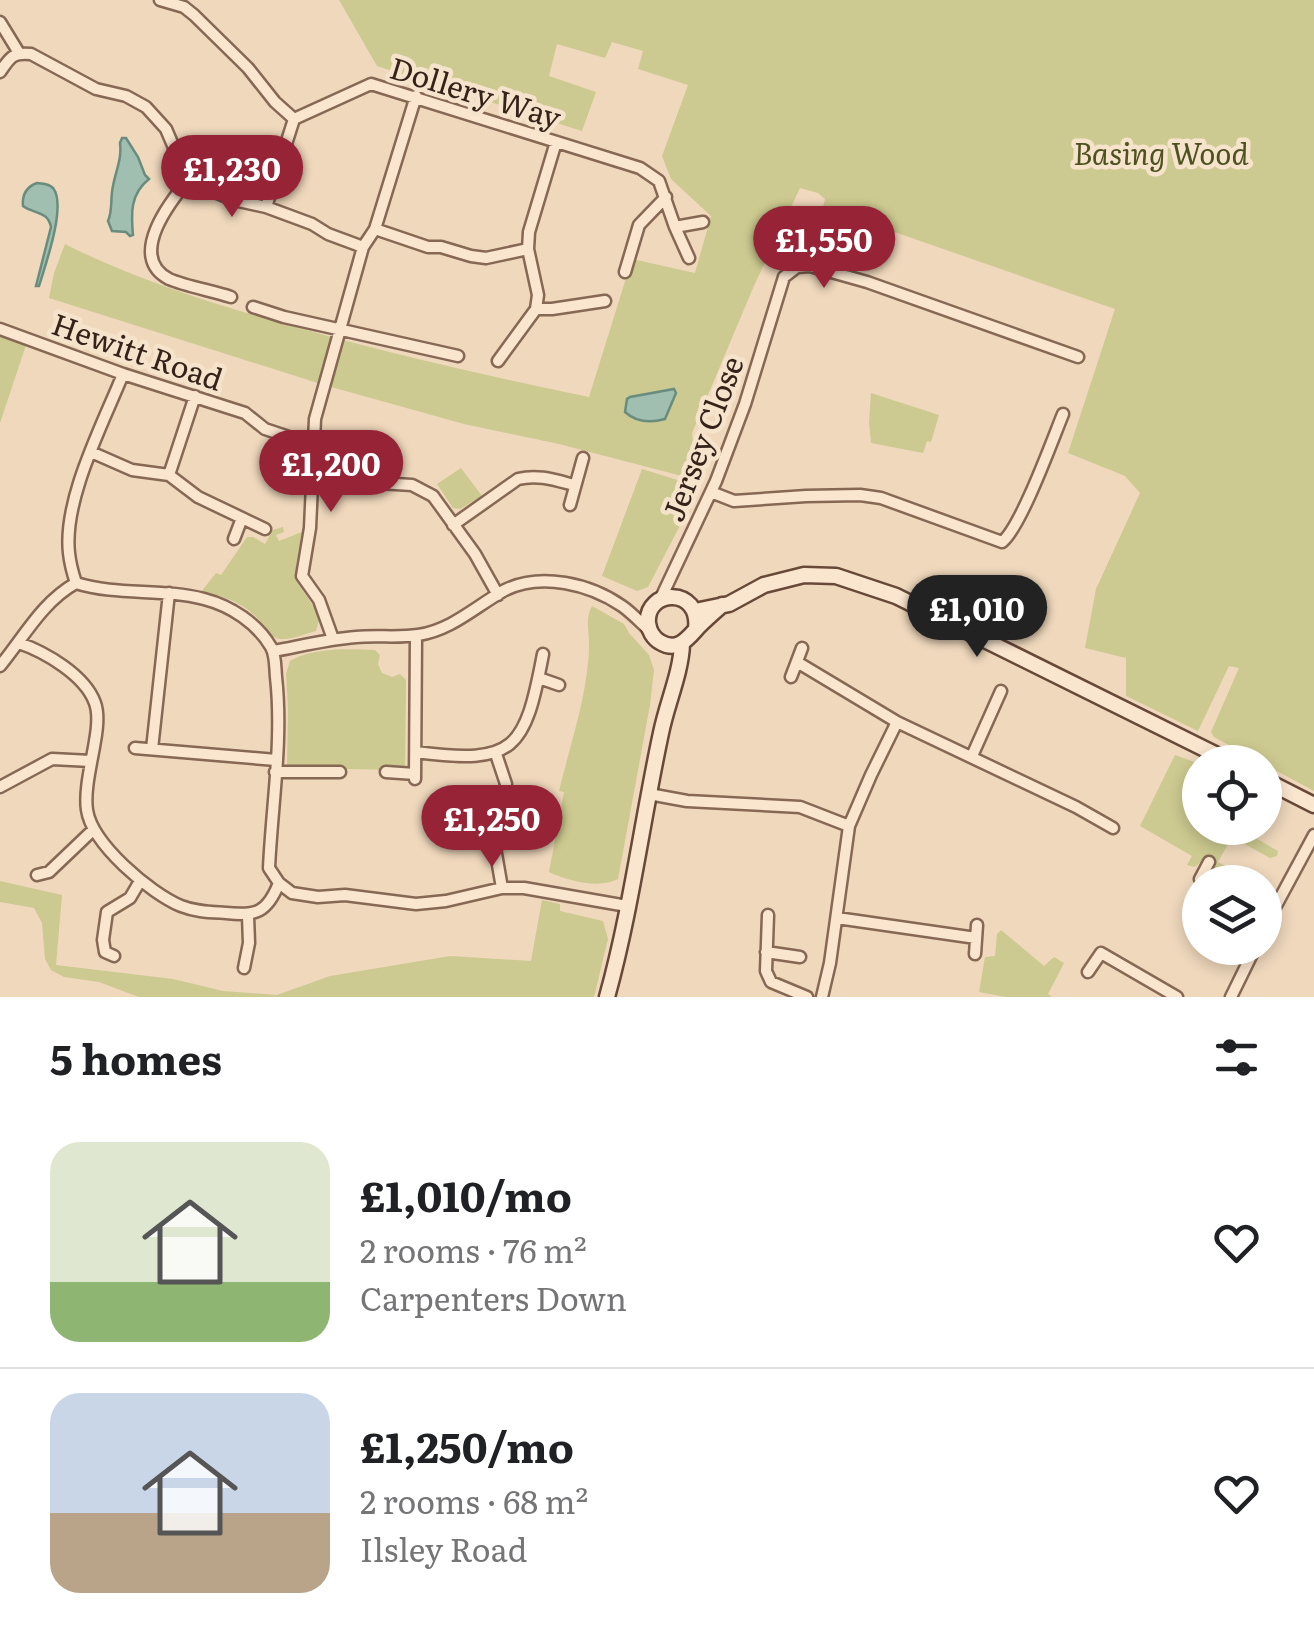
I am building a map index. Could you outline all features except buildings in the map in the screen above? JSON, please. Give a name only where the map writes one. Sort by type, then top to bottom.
[{"type":"street","points":[[160,0],[184,7],[194,15],[294,119],[266,208]]},
{"type":"street","points":[[0,22],[19,52],[42,59],[96,89],[136,100],[166,129],[191,177],[208,188],[312,224],[364,247]]},
{"type":"street","points":[[0,72],[19,52]]},
{"type":"street","name":"Dollery Way","points":[[294,119],[371,84],[640,168],[659,181],[666,197]]},
{"type":"street","points":[[333,640],[319,600],[302,576],[310,528],[315,419],[364,247],[375,229],[416,96]]},
{"type":"street","points":[[498,361],[536,309],[538,295],[528,248],[529,232],[556,142]]},
{"type":"street","points":[[191,177],[160,219],[152,260],[170,279],[232,297]]},
{"type":"street","points":[[666,197],[688,258]]},
{"type":"street","points":[[625,272],[639,225],[666,197]]},
{"type":"street","points":[[674,227],[702,222]]},
{"type":"street","points":[[375,229],[428,247],[486,258],[528,248]]},
{"type":"street","name":"Jersey Close","points":[[655,605],[711,492],[745,404],[784,277],[797,267],[810,266],[867,282],[1078,357]]},
{"type":"street","points":[[536,309],[605,301]]},
{"type":"street","points":[[254,307],[458,356]]},
{"type":"street","name":"Hewitt Road","points":[[0,329],[245,414],[265,429],[313,445]]},
{"type":"street","points":[[76,584],[68,552],[71,518],[90,452],[123,374]]},
{"type":"street","points":[[170,475],[194,396]]},
{"type":"street","points":[[711,492],[734,501],[806,496],[881,498],[1002,542],[1008,538],[1063,414]]},
{"type":"street","points":[[90,452],[132,470],[170,475],[198,497],[265,529]]},
{"type":"street","points":[[570,506],[583,458]]},
{"type":"street","points":[[453,525],[518,479],[542,476],[574,485]]},
{"type":"street","points":[[313,479],[412,485],[433,496],[498,595]]},
{"type":"street","points":[[234,539],[242,518]]},
{"type":"street","points":[[675,571],[682,598],[695,610],[696,629]]},
{"type":"street","points":[[695,610],[728,604],[764,585],[804,575],[836,576],[896,596],[1197,745]]},
{"type":"street","points":[[274,651],[358,636],[416,636],[444,627],[520,584],[554,581],[593,592],[628,610],[664,644],[672,686]]},
{"type":"street","points":[[0,666],[42,610],[60,592],[76,584],[206,599],[234,611],[254,626],[274,651],[280,709],[269,868],[292,893],[416,904],[502,888],[524,888],[627,906]]},
{"type":"street","points":[[152,749],[169,593]]},
{"type":"street","points":[[628,610],[655,605],[668,597],[682,598]]},
{"type":"street","points":[[650,632],[648,624],[655,605]]},
{"type":"street","points":[[664,644],[682,644],[722,605]]},
{"type":"street","points":[[386,772],[415,776],[416,636]]},
{"type":"street","points":[[19,643],[44,652],[72,674],[94,700],[96,737],[86,808],[93,830],[140,881],[180,906],[200,912],[248,916],[272,900],[279,883]]},
{"type":"street","points":[[607,997],[682,644]]},
{"type":"street","points":[[791,677],[802,648]]},
{"type":"street","points":[[416,752],[454,757],[496,754],[515,742],[544,654]]},
{"type":"street","points":[[797,662],[897,722],[1113,828]]},
{"type":"street","points":[[539,678],[559,685]]},
{"type":"street","points":[[972,756],[1001,691]]},
{"type":"street","points":[[822,997],[850,826],[897,722]]},
{"type":"street","points":[[135,748],[340,772]]},
{"type":"street","points":[[496,754],[506,784],[494,842],[502,888]]},
{"type":"street","points":[[0,787],[52,760],[91,761]]},
{"type":"street","points":[[1282,789],[1314,806]]},
{"type":"street","points":[[649,794],[687,801],[800,807],[850,826]]},
{"type":"street","points":[[36,875],[48,872],[93,830]]},
{"type":"street","points":[[1282,892],[1314,835]]},
{"type":"street","points":[[114,956],[105,952],[103,940],[107,912],[130,898],[140,881]]},
{"type":"street","points":[[768,915],[766,971],[771,982],[807,997]]},
{"type":"street","points":[[244,968],[249,943],[248,916]]},
{"type":"street","points":[[837,918],[976,938]]},
{"type":"street","points":[[974,954],[977,924]]},
{"type":"street","points":[[766,952],[800,957]]},
{"type":"street","points":[[1088,972],[1101,953],[1178,997]]},
{"type":"street","points":[[1232,997],[1247,965]]},
{"type":"green space","name":"Basing Wood","points":[[339,0],[1314,0],[1314,791],[1282,774],[1282,745],[1229,745],[1214,737],[1211,732],[1239,668],[1229,666],[1198,731],[1126,696],[1126,658],[1085,648],[1096,589],[1140,493],[1125,476],[1068,453],[1115,309],[823,207],[825,199],[818,193],[800,188],[692,433],[694,454],[706,469],[701,481],[464,424],[324,385],[49,298],[65,244],[168,287],[274,321],[431,362],[589,397],[632,259],[695,273],[711,216],[671,179],[662,156],[688,85],[638,69],[643,51],[612,42],[605,58],[557,44],[549,76],[596,92],[582,131],[377,66]]},
{"type":"green space","points":[[0,333],[29,336],[0,423]]},
{"type":"green space","points":[[871,393],[939,415],[931,442],[927,441],[923,453],[871,443]]},
{"type":"green space","points":[[461,468],[482,496],[460,509],[453,508],[437,484]]},
{"type":"green space","points":[[642,469],[700,487],[648,587],[637,591],[602,576]]},
{"type":"green space","points":[[283,527],[284,532],[276,535],[279,541],[302,532],[296,580],[320,617],[316,631],[280,639],[273,637],[240,604],[201,592],[216,573],[221,575],[247,537],[265,544],[273,530]]},
{"type":"green space","points":[[592,606],[624,624],[649,655],[654,670],[618,879],[593,884],[549,872],[564,792],[559,791],[586,680]]},
{"type":"green space","points":[[375,650],[380,655],[382,673],[392,677],[400,674],[406,680],[405,770],[287,768],[286,674],[290,661],[321,651]]},
{"type":"green space","points":[[1175,755],[1182,758],[1182,845],[1228,845],[1218,862],[1224,865],[1214,865],[1205,858],[1197,865],[1187,865],[1192,856],[1140,826]]},
{"type":"green space","points":[[1246,845],[1268,845],[1278,851],[1277,856],[1270,858]]},
{"type":"green space","points":[[0,881],[62,895],[56,965],[173,979],[223,991],[277,995],[330,976],[450,956],[531,961],[542,900],[560,904],[560,911],[603,921],[608,939],[594,997],[139,997],[51,970],[45,959],[42,923],[34,908],[0,902]]},
{"type":"green space","points":[[1001,930],[1044,966],[1054,957],[1064,963],[1048,994],[1052,997],[1006,997],[979,992],[985,957],[995,956]]},
{"type":"shaded area","points":[[122,138],[126,138],[149,179],[135,198],[130,236],[112,231],[108,221]]},
{"type":"shaded area","points":[[37,183],[53,188],[58,208],[39,286],[51,227],[47,218],[23,206],[27,189]]},
{"type":"shaded area","points":[[674,389],[676,393],[665,419],[644,421],[625,412],[630,397]]}]
